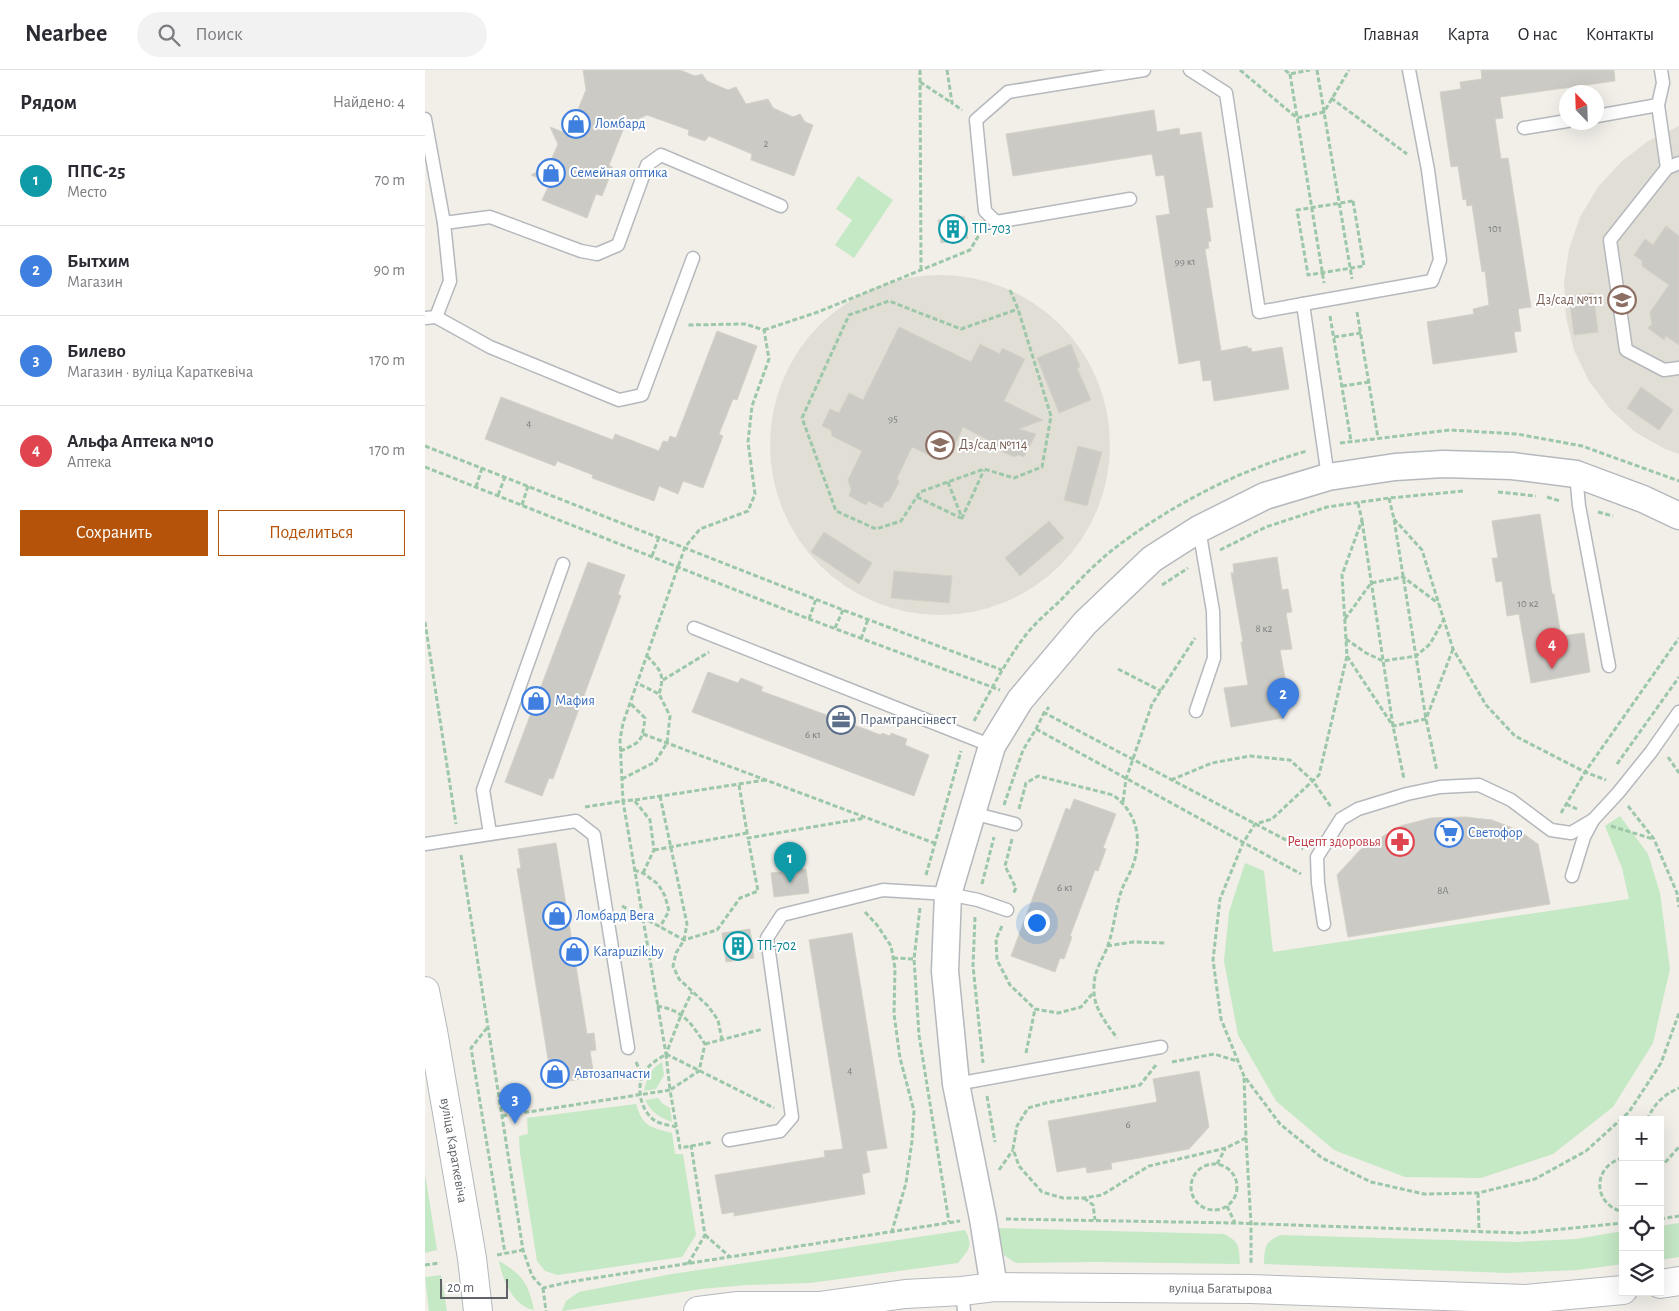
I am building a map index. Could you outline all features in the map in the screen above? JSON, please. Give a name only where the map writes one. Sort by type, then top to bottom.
[{"type":"street","points":[[993,1287],[983,1219],[956,1084],[945,972],[948,894],[992,746],[1020,700],[1085,623],[1152,559],[1199,530],[1265,496],[1328,477],[1395,467],[1443,464],[1512,466],[1576,474],[1643,499],[1679,516]]},
{"type":"street","name":"вуліца Караткевіча","points":[[425,991],[472,1258],[478,1311]]},
{"type":"street","points":[[1664,1283],[1679,1281]]},
{"type":"street","name":"вуліца Багатырова","points":[[698,1311],[738,1306],[812,1308],[905,1294],[963,1301],[993,1287],[1250,1289],[1413,1303],[1526,1299],[1619,1290]]},
{"type":"lane","points":[[1130,199],[995,222],[985,211],[976,120],[1008,92],[1144,70]]},
{"type":"lane","points":[[1190,70],[1226,93],[1259,312],[1432,281],[1440,260],[1428,170],[1409,70]]},
{"type":"lane","points":[[1661,70],[1663,83],[1658,105],[1673,166],[1610,240],[1626,350],[1664,370],[1679,368]]},
{"type":"lane","points":[[1604,115],[1658,105]]},
{"type":"lane","points":[[425,119],[444,223],[450,281],[431,318],[490,347],[619,400],[642,395],[693,258]]},
{"type":"lane","points":[[1524,128],[1559,122]]},
{"type":"lane","points":[[444,223],[490,217],[581,251],[597,254],[618,245],[647,165],[661,155],[781,206]]},
{"type":"lane","points":[[1303,304],[1328,477]]},
{"type":"lane","points":[[1576,474],[1579,506],[1609,666]]},
{"type":"lane","points":[[1196,711],[1214,658],[1213,611],[1199,530]]},
{"type":"lane","points":[[490,833],[483,790],[563,564]]},
{"type":"lane","points":[[694,628],[992,746]]},
{"type":"lane","points":[[1572,876],[1584,837],[1593,820],[1651,752],[1679,712]]},
{"type":"lane","points":[[1324,924],[1318,883],[1317,857],[1341,819],[1358,809],[1407,794],[1440,787],[1479,785],[1511,800],[1551,830],[1571,833],[1593,820]]},
{"type":"lane","points":[[972,813],[1015,824]]},
{"type":"lane","points":[[425,844],[576,821],[594,835],[628,1048]]},
{"type":"lane","points":[[729,1140],[780,1132],[792,1117],[767,938],[782,915],[883,890],[948,894],[977,900],[1007,910]]},
{"type":"lane","points":[[956,1084],[1161,1047]]},
{"type":"path","points":[[920,70],[921,270]]},
{"type":"path","points":[[947,70],[952,103]]},
{"type":"path","points":[[1240,70],[1297,118]]},
{"type":"path","points":[[1285,70],[1290,74],[1351,441]]},
{"type":"path","points":[[1290,74],[1310,70]]},
{"type":"path","points":[[1317,70],[1378,438]]},
{"type":"path","points":[[1324,112],[1349,70]]},
{"type":"path","points":[[920,82],[976,120]]},
{"type":"path","points":[[1331,98],[1428,170]]},
{"type":"path","points":[[1297,118],[1324,112]]},
{"type":"path","points":[[1353,201],[1364,266],[1308,275],[1297,210],[1312,208],[1353,201]]},
{"type":"path","points":[[669,325],[745,324],[764,330],[817,312],[970,250],[990,216]]},
{"type":"path","points":[[1010,290],[1018,309],[1051,416],[1043,467],[1014,478],[984,469],[920,492],[901,520],[876,529],[835,511],[803,418],[849,315],[889,301],[961,329],[1018,309]]},
{"type":"path","points":[[764,330],[769,359],[752,406],[748,442],[755,494],[747,511],[700,529],[685,547],[623,723],[620,740],[623,802],[766,780]]},
{"type":"path","points":[[1334,337],[1361,333]]},
{"type":"path","points":[[1342,386],[1369,382]]},
{"type":"path","points":[[949,1222],[919,1035],[914,959],[922,891],[966,735],[1002,670],[1026,635],[1077,582],[1113,549],[1154,520],[1221,484],[1286,457],[1351,441],[1450,430],[1517,434],[1582,446],[1679,481]]},
{"type":"path","points":[[425,446],[843,610],[1002,670]]},
{"type":"path","points":[[425,467],[861,639],[993,687],[1317,857]]},
{"type":"path","points":[[476,487],[482,468]]},
{"type":"path","points":[[962,518],[984,469]]},
{"type":"path","points":[[499,495],[505,477]]},
{"type":"path","points":[[948,482],[962,518]]},
{"type":"path","points":[[522,505],[528,486]]},
{"type":"path","points":[[917,497],[962,518]]},
{"type":"path","points":[[1389,498],[1426,720],[1440,787]]},
{"type":"path","points":[[1358,503],[1393,726],[1407,794]]},
{"type":"path","points":[[1394,519],[1422,550],[1453,649],[1486,704],[1515,736],[1585,772],[1605,780],[1618,793],[1653,839],[1677,893],[1679,907]]},
{"type":"path","points":[[1362,520],[1341,575],[1347,656],[1319,775],[1272,819],[1255,824],[1243,843],[1220,899],[1213,960],[1221,1019],[1243,1076],[1280,1124],[1322,1158],[1371,1182],[1424,1194],[1478,1193],[1535,1179],[1586,1151],[1601,1138],[1629,1112],[1661,1063],[1679,1013]]},
{"type":"path","points":[[652,556],[659,537]]},
{"type":"path","points":[[1345,620],[1371,582],[1403,577],[1439,604]]},
{"type":"path","points":[[809,618],[816,599]]},
{"type":"path","points":[[835,628],[843,610]]},
{"type":"path","points":[[1123,802],[1127,779],[1152,704],[1213,611]]},
{"type":"path","points":[[861,639],[868,619]]},
{"type":"path","points":[[1346,638],[1366,653],[1383,661],[1416,656],[1430,644],[1443,619]]},
{"type":"path","points":[[425,622],[523,1250],[532,1276],[543,1288],[546,1311]]},
{"type":"path","points":[[1551,830],[1585,772],[1679,638]]},
{"type":"path","points":[[663,680],[727,641]]},
{"type":"path","points":[[1426,720],[1453,649]]},
{"type":"path","points":[[647,656],[657,667],[663,680],[659,694]]},
{"type":"path","points":[[1347,656],[1393,726]]},
{"type":"path","points":[[1118,669],[1161,691]]},
{"type":"path","points":[[1617,764],[1679,677]]},
{"type":"path","points":[[622,779],[655,762],[667,743],[670,716],[659,694],[637,683]]},
{"type":"path","points":[[621,751],[637,744],[643,734],[645,718],[630,704]]},
{"type":"path","points":[[1393,726],[1426,720]]},
{"type":"path","points":[[1037,729],[1318,883]]},
{"type":"path","points":[[643,734],[934,843]]},
{"type":"path","points":[[1171,780],[1212,762],[1251,756],[1290,760],[1313,781],[1341,819]]},
{"type":"path","points":[[1600,788],[1611,772]]},
{"type":"path","points":[[1093,993],[1081,1007],[1058,1013],[1035,1009],[1010,985],[997,960],[996,939],[1016,888],[1005,866],[1026,783],[1038,776],[1113,795],[1123,802],[1135,821],[1137,842],[1133,865],[1121,889],[1107,946],[1094,975],[1093,993],[1100,1014],[1118,1039],[1132,1052]]},
{"type":"path","points":[[604,896],[684,940],[717,930],[740,898],[758,891],[739,784]]},
{"type":"path","points":[[660,796],[687,924],[684,940],[676,953],[673,966],[679,979],[708,1006],[719,1020],[722,1040]]},
{"type":"path","points":[[635,800],[650,820],[654,850],[643,873]]},
{"type":"path","points":[[654,850],[865,818]]},
{"type":"path","points":[[1593,820],[1653,839]]},
{"type":"path","points":[[634,870],[643,873],[658,884],[665,896],[669,911],[661,927]]},
{"type":"path","points":[[851,898],[877,925],[891,946],[895,968],[893,1014],[900,1058],[914,1111],[906,1183],[892,1231]]},
{"type":"path","points":[[1107,946],[1133,942],[1166,942]]},
{"type":"path","points":[[893,958],[914,959]]},
{"type":"path","points":[[501,1116],[670,1090],[699,1071],[705,1044],[688,1019],[670,1008],[657,1006]]},
{"type":"path","points":[[1023,1072],[1035,1009]]},
{"type":"path","points":[[705,1044],[779,1025]]},
{"type":"path","points":[[488,1027],[471,1048],[505,1253]]},
{"type":"path","points":[[666,1054],[792,1117]]},
{"type":"path","points":[[666,1054],[680,1148],[729,1140]]},
{"type":"path","points":[[666,1054],[653,1062],[643,1075],[640,1096],[644,1108],[655,1121],[677,1127]]},
{"type":"path","points":[[1166,1063],[1214,1054],[1237,1061]]},
{"type":"path","points":[[999,1170],[1013,1150],[1017,1126],[1028,1108],[1046,1102],[1140,1085],[1157,1065]]},
{"type":"path","points":[[1243,1076],[1251,1224],[1251,1265]]},
{"type":"path","points":[[1649,1116],[1653,1106],[1669,1092],[1679,1088]]},
{"type":"path","points":[[1013,1150],[1019,1166],[1042,1192],[1063,1198],[1084,1198],[1102,1195],[1149,1166],[1225,1148],[1246,1138]]},
{"type":"path","points":[[691,1146],[705,1234],[730,1257]]},
{"type":"path","points":[[1664,1164],[1679,1147]]},
{"type":"path","points":[[1217,1164],[1225,1148]]},
{"type":"path","points":[[1619,1159],[1611,1162],[1602,1174],[1600,1188],[1605,1201],[1610,1207],[1619,1210]]},
{"type":"path","points":[[1211,1164],[1217,1164],[1228,1169],[1237,1184],[1235,1196],[1227,1206],[1217,1210],[1205,1208],[1195,1201],[1191,1190],[1193,1178],[1200,1169],[1211,1164]]},
{"type":"path","points":[[1478,1193],[1479,1231]]},
{"type":"path","points":[[1084,1198],[1093,1205],[1095,1220]]},
{"type":"path","points":[[1227,1206],[1235,1223]]},
{"type":"path","points":[[1664,1218],[1679,1216]]},
{"type":"path","points":[[543,1288],[569,1282],[949,1222],[983,1219],[1235,1223],[1522,1233],[1619,1223]]},
{"type":"path","points":[[688,1264],[705,1234]]},
{"type":"path","points":[[497,1255],[523,1250]]},
{"type":"path","points":[[425,1265],[440,1263]]},
{"type":"shaded area","name":"Дз/сад №111","points":[[1679,126],[1679,454],[1665,449],[1635,432],[1610,409],[1589,381],[1574,350],[1566,317],[1564,283],[1569,249],[1580,217],[1598,187],[1621,162],[1648,141]]},
{"type":"shaded area","name":"Дз/сад №114","points":[[940,275],[973,278],[1005,288],[1034,304],[1060,325],[1081,351],[1097,380],[1107,412],[1110,445],[1107,478],[1097,510],[1081,539],[1060,565],[1034,586],[1005,602],[973,612],[940,615],[907,612],[875,602],[846,586],[820,565],[799,539],[783,510],[773,478],[770,445],[773,412],[783,380],[799,351],[820,325],[846,304],[875,288],[907,278]]},
{"type":"green space","points":[[858,176],[893,200],[854,258],[835,245],[852,220],[836,209]]},
{"type":"green space","points":[[1620,816],[1648,854],[1660,893],[1670,969],[1653,1043],[1613,1107],[1553,1154],[1481,1178],[1405,1177],[1334,1150],[1276,1101],[1238,1035],[1224,961],[1229,912],[1245,863],[1264,871],[1273,952],[1629,899],[1622,868],[1605,826]]},
{"type":"green space","points":[[662,1062],[664,1075],[656,1089],[644,1091],[650,1074]]},
{"type":"green space","points":[[658,1098],[670,1108],[672,1122],[656,1114],[645,1100]]},
{"type":"green space","points":[[636,1104],[641,1117],[648,1125],[672,1133],[675,1154],[683,1154],[696,1235],[682,1257],[558,1275],[545,1271],[537,1261],[520,1153],[519,1136],[528,1134],[527,1118]]},
{"type":"green space","points":[[425,1173],[437,1250],[425,1253]]},
{"type":"green space","points":[[1679,1223],[1679,1257],[1664,1259],[1664,1225]]},
{"type":"green space","points":[[996,1228],[1224,1234],[1238,1246],[1240,1264],[1016,1263],[1002,1254]]},
{"type":"green space","points":[[965,1230],[969,1240],[969,1248],[958,1263],[810,1283],[746,1285],[701,1289],[562,1311],[566,1301],[579,1292],[672,1274]]},
{"type":"green space","points":[[1619,1232],[1619,1265],[1578,1270],[1508,1273],[1264,1264],[1268,1243],[1281,1235],[1516,1242],[1576,1239]]},
{"type":"green space","points":[[499,1261],[514,1271],[527,1286],[534,1310],[520,1303],[514,1297],[503,1276]]},
{"type":"green space","points":[[441,1275],[447,1311],[429,1311],[425,1277]]},
{"type":"building","points":[[583,70],[680,70],[695,76],[702,74],[707,81],[728,90],[736,87],[746,104],[768,99],[773,108],[793,117],[800,114],[805,122],[813,125],[794,176],[751,160],[752,154],[709,136],[705,141],[688,135],[689,130],[647,115],[625,125],[609,165],[613,168],[602,196],[596,194],[587,218],[542,200],[550,183],[531,175],[549,165],[558,144],[550,127],[568,134],[586,90]]},
{"type":"building","points":[[1481,70],[1614,70],[1615,81],[1586,85],[1559,85],[1559,89],[1500,97],[1503,118],[1495,119],[1501,159],[1508,158],[1531,307],[1518,309],[1521,331],[1514,332],[1517,352],[1433,364],[1427,322],[1474,314],[1473,309],[1489,305],[1485,271],[1482,272],[1472,205],[1467,206],[1466,199],[1463,200],[1458,166],[1451,167],[1440,92],[1461,89],[1460,82],[1482,79]]},
{"type":"building","points":[[1154,110],[1157,132],[1179,128],[1180,135],[1201,132],[1213,207],[1206,208],[1211,241],[1208,242],[1209,248],[1205,249],[1221,351],[1247,346],[1251,348],[1252,352],[1282,347],[1289,389],[1214,401],[1211,380],[1203,381],[1200,360],[1179,364],[1156,216],[1170,214],[1164,175],[1156,176],[1152,154],[1013,176],[1006,134]]},
{"type":"building","name":"ТП-703","points":[[964,216],[968,238],[941,243],[938,220]]},
{"type":"building","points":[[1666,226],[1679,236],[1679,345],[1666,336],[1664,340],[1648,328],[1652,324],[1650,312],[1669,285],[1642,266],[1642,261],[1634,255],[1645,239],[1653,245]]},
{"type":"building","points":[[1593,293],[1598,332],[1574,335],[1569,296]]},
{"type":"building","points":[[899,327],[971,362],[980,344],[1000,354],[1002,348],[1025,359],[1004,401],[1043,420],[1019,429],[1036,434],[1024,457],[1018,455],[1014,457],[994,448],[994,443],[963,427],[951,454],[937,459],[912,447],[897,478],[899,482],[889,501],[885,502],[882,508],[868,501],[866,505],[849,496],[851,490],[848,480],[862,451],[832,436],[831,430],[822,426],[830,409],[839,413],[849,393],[863,400]]},
{"type":"building","points":[[717,331],[757,346],[737,400],[733,399],[719,434],[723,436],[703,488],[683,481],[678,494],[659,486],[654,501],[592,478],[593,475],[557,461],[555,466],[485,439],[501,397],[613,440],[615,434],[659,451],[663,441],[668,442],[670,436],[676,438]]},
{"type":"building","points":[[1071,344],[1080,367],[1077,368],[1091,400],[1059,413],[1037,358]]},
{"type":"building","points":[[1641,387],[1673,410],[1659,430],[1627,408]]},
{"type":"building","points":[[1078,446],[1102,452],[1087,506],[1064,500]]},
{"type":"building","points":[[1540,514],[1552,594],[1554,594],[1561,636],[1584,633],[1590,672],[1531,683],[1519,614],[1507,616],[1502,581],[1496,582],[1492,558],[1498,558],[1492,521]]},
{"type":"building","points":[[1049,521],[1064,538],[1020,576],[1005,558]]},
{"type":"building","points":[[824,532],[872,563],[859,584],[811,552]]},
{"type":"building","points":[[1277,557],[1282,590],[1288,589],[1292,612],[1286,613],[1292,649],[1280,650],[1290,705],[1283,718],[1231,727],[1224,688],[1248,685],[1241,642],[1243,642],[1231,573],[1234,573],[1233,564]]},
{"type":"building","points":[[588,562],[625,575],[618,594],[621,596],[553,779],[549,778],[542,796],[505,782]]},
{"type":"building","points":[[894,571],[952,576],[949,603],[891,598]]},
{"type":"building","points":[[708,672],[738,683],[741,678],[763,687],[761,691],[881,735],[882,733],[890,736],[891,733],[907,739],[905,745],[929,755],[914,796],[692,712]]},
{"type":"building","points":[[1074,799],[1116,814],[1103,848],[1106,849],[1098,871],[1095,870],[1070,936],[1072,937],[1064,959],[1060,958],[1055,972],[1011,956],[1066,808],[1070,810]]},
{"type":"building","points":[[1465,817],[1492,820],[1518,830],[1538,844],[1550,904],[1348,937],[1337,875],[1360,850],[1400,826],[1431,818]]},
{"type":"building","points":[[556,843],[587,1034],[594,1033],[596,1050],[590,1051],[594,1077],[556,1083],[553,1064],[549,1065],[517,869],[521,868],[518,849]]},
{"type":"building","points":[[806,869],[809,893],[774,897],[771,873]]},
{"type":"building","name":"ТП-702","points":[[750,929],[754,958],[726,962],[722,933]]},
{"type":"building","points":[[852,933],[887,1148],[866,1151],[870,1172],[862,1174],[865,1194],[734,1216],[734,1212],[722,1214],[715,1175],[825,1157],[824,1151],[843,1149],[809,940]]},
{"type":"building","points":[[1199,1071],[1209,1127],[1189,1149],[1111,1163],[1112,1169],[1087,1173],[1086,1167],[1057,1172],[1048,1121],[1157,1102],[1153,1079]]},
{"type":"place","name":"Ломбард","points":[[576,124]]},
{"type":"place","name":"Семейная оптика","points":[[551,173]]},
{"type":"place","name":"ТП-703","points":[[953,229]]},
{"type":"place","name":"Дз/сад №111","points":[[1622,300]]},
{"type":"place","name":"Дз/сад №114","points":[[940,445]]},
{"type":"place","name":"Альфа Аптека №10","points":[[1552,669]]},
{"type":"place","name":"Мафия","points":[[536,701]]},
{"type":"place","name":"Бытхим","points":[[1283,719]]},
{"type":"place","name":"Прамтрансінвест","points":[[841,720]]},
{"type":"place","name":"Светофор","points":[[1449,833]]},
{"type":"place","name":"Рецепт здоровья","points":[[1400,842]]},
{"type":"place","name":"ППС-25","points":[[790,883]]},
{"type":"place","name":"Ломбард Вега","points":[[557,916]]},
{"type":"place","name":"ТП-702","points":[[738,946]]},
{"type":"place","name":"Кarapuzik.by","points":[[574,952]]},
{"type":"place","name":"Автозапчасти","points":[[555,1074]]},
{"type":"place","name":"Билево","points":[[515,1124]]}]
